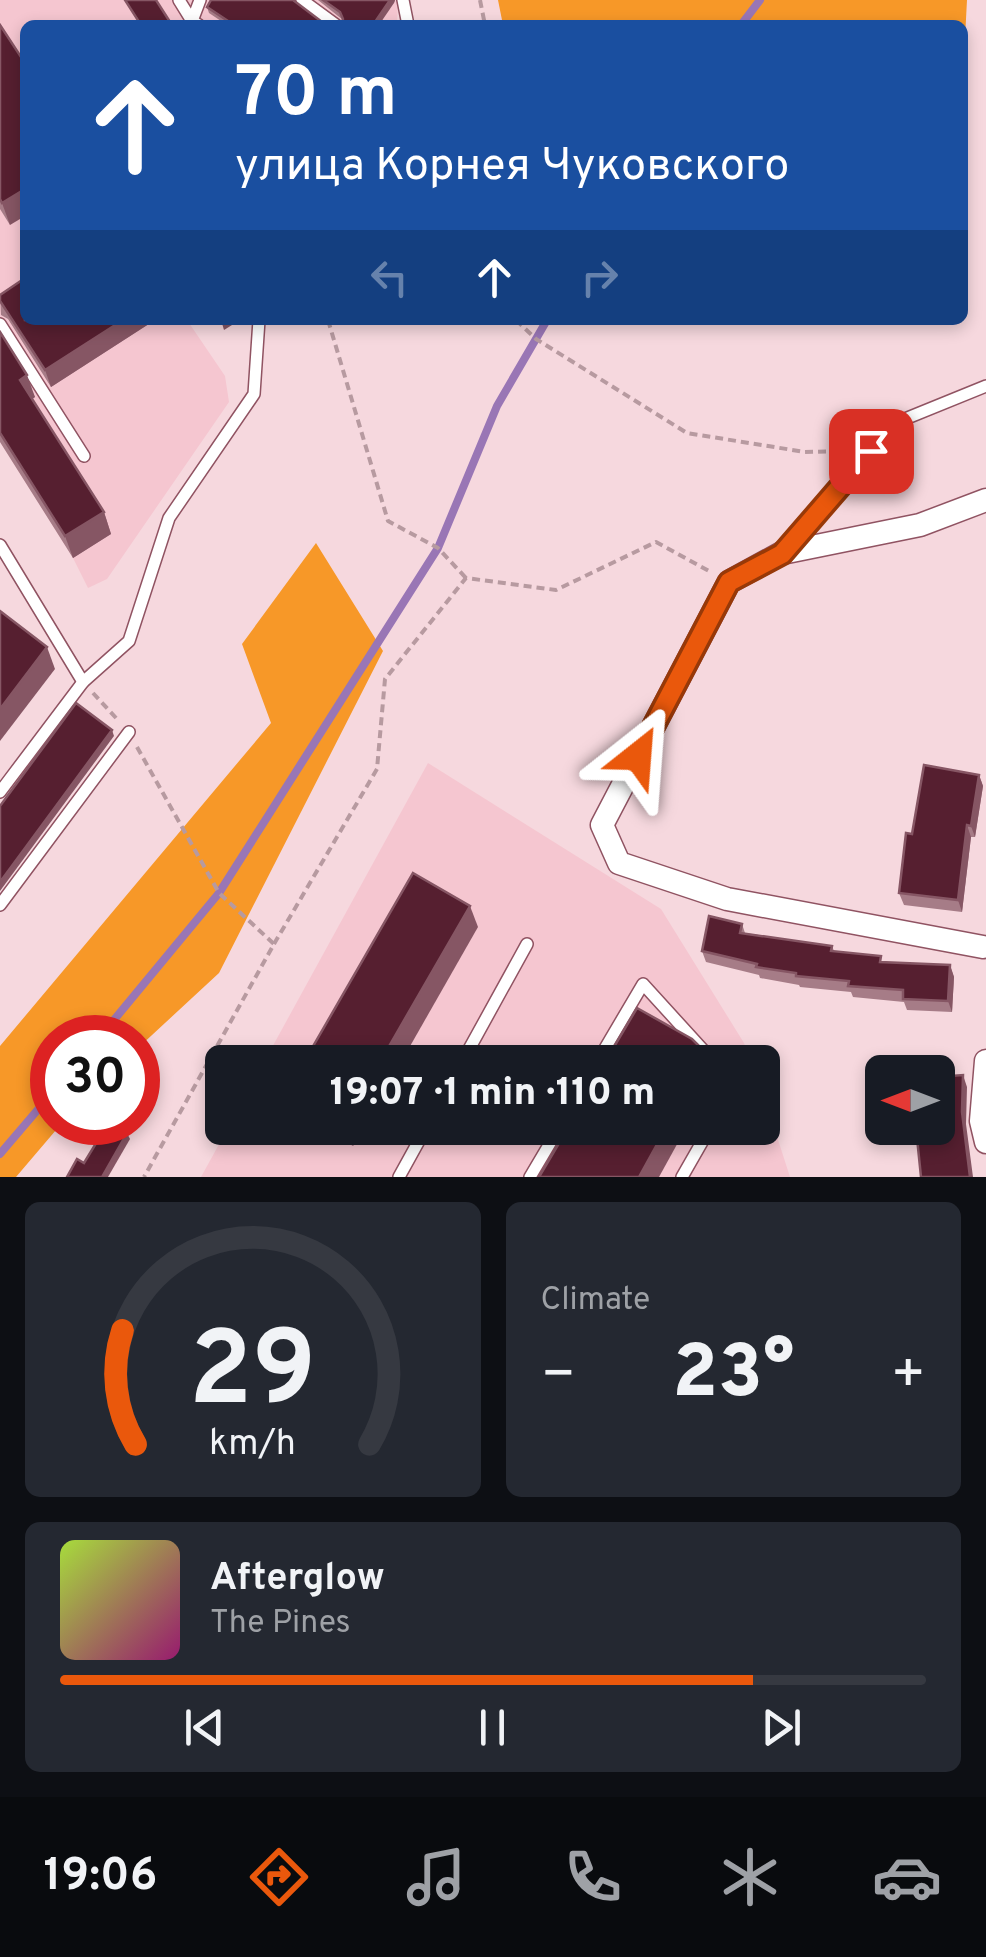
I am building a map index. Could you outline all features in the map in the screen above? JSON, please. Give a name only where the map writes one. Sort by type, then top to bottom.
[{"type":"street","points":[[986,500],[920,525],[782,554],[729,582],[602,825],[619,863],[727,899],[984,954],[986,922]]},
{"type":"street","points":[[986,1061],[981,1121],[986,1142]]},
{"type":"lane","points":[[302,0],[329,20]]},
{"type":"lane","points":[[0,324],[84,456]]},
{"type":"lane","points":[[0,792],[83,682],[129,641],[169,518],[254,394],[259,325]]},
{"type":"lane","points":[[782,554],[894,423],[986,386]]},
{"type":"lane","points":[[0,546],[83,682]]},
{"type":"lane","points":[[0,905],[129,732]]},
{"type":"lane","points":[[471,1045],[527,944]]},
{"type":"lane","points":[[607,1045],[644,984],[699,1045]]},
{"type":"lane","points":[[399,1177],[417,1145]]},
{"type":"lane","points":[[530,1177],[549,1145]]},
{"type":"lane","points":[[682,1177],[700,1145]]},
{"type":"path","points":[[329,325],[388,522],[438,548],[466,578],[556,590],[656,542],[729,582]]},
{"type":"path","points":[[521,325],[536,339],[687,434],[805,452],[871,451]]},
{"type":"path","points":[[144,1177],[378,768],[385,679],[466,578]]},
{"type":"path","points":[[83,682],[129,732],[219,893],[274,944]]},
{"type":"shaded area","points":[[0,0],[398,0],[397,20],[20,20],[20,325],[190,325],[225,376],[229,402],[107,579],[88,588],[0,442]]},
{"type":"shaded area","points":[[498,0],[967,0],[966,20],[502,20]]},
{"type":"shaded area","points":[[316,543],[383,651],[219,973],[160,1028],[160,1015],[30,1015],[30,1145],[43,1145],[16,1177],[0,1177],[0,1046],[271,723],[242,644]]},
{"type":"shaded area","points":[[428,763],[661,909],[745,1045],[273,1045]]},
{"type":"shaded area","points":[[219,1145],[780,1145],[790,1177],[201,1177]]},
{"type":"building","points":[[125,0],[156,0],[169,20],[138,20]]},
{"type":"building","points":[[211,0],[293,0],[319,20],[226,20],[207,7]]},
{"type":"building","points":[[323,0],[390,0],[376,20],[343,20],[340,12]]},
{"type":"building","points":[[0,25],[20,55],[20,192],[2,203]]},
{"type":"building","points":[[20,281],[20,325],[115,325],[45,370],[0,301],[0,295]]},
{"type":"building","points":[[0,332],[27,375],[20,380],[104,512],[65,536],[0,433]]},
{"type":"building","points":[[0,611],[47,647],[0,709]]},
{"type":"building","points":[[76,703],[112,730],[0,882],[0,806]]},
{"type":"building","points":[[924,765],[979,775],[971,826],[967,825],[958,900],[899,893],[906,833],[912,834]]},
{"type":"building","points":[[413,873],[470,906],[390,1045],[314,1045]]},
{"type":"building","points":[[709,916],[742,924],[740,933],[832,946],[831,951],[881,956],[880,962],[950,965],[948,1001],[903,999],[903,990],[848,986],[849,981],[796,976],[702,951]]},
{"type":"building","points":[[637,1008],[698,1045],[615,1045]]},
{"type":"building","points":[[963,1075],[962,1112],[970,1177],[921,1177],[918,1145],[955,1145],[955,1076]]},
{"type":"building","points":[[95,1145],[120,1145],[102,1177],[67,1177],[77,1159],[84,1163]]},
{"type":"building","points":[[558,1145],[657,1145],[639,1177],[539,1177]]},
{"type":"waterway","points":[[745,20],[760,0]]},
{"type":"waterway","points":[[118,1015],[219,893],[438,548],[497,406],[544,325]]},
{"type":"waterway","points":[[0,1154],[30,1119]]},
{"type":"route","points":[[638,756],[729,582],[782,554],[871,451]]}]
